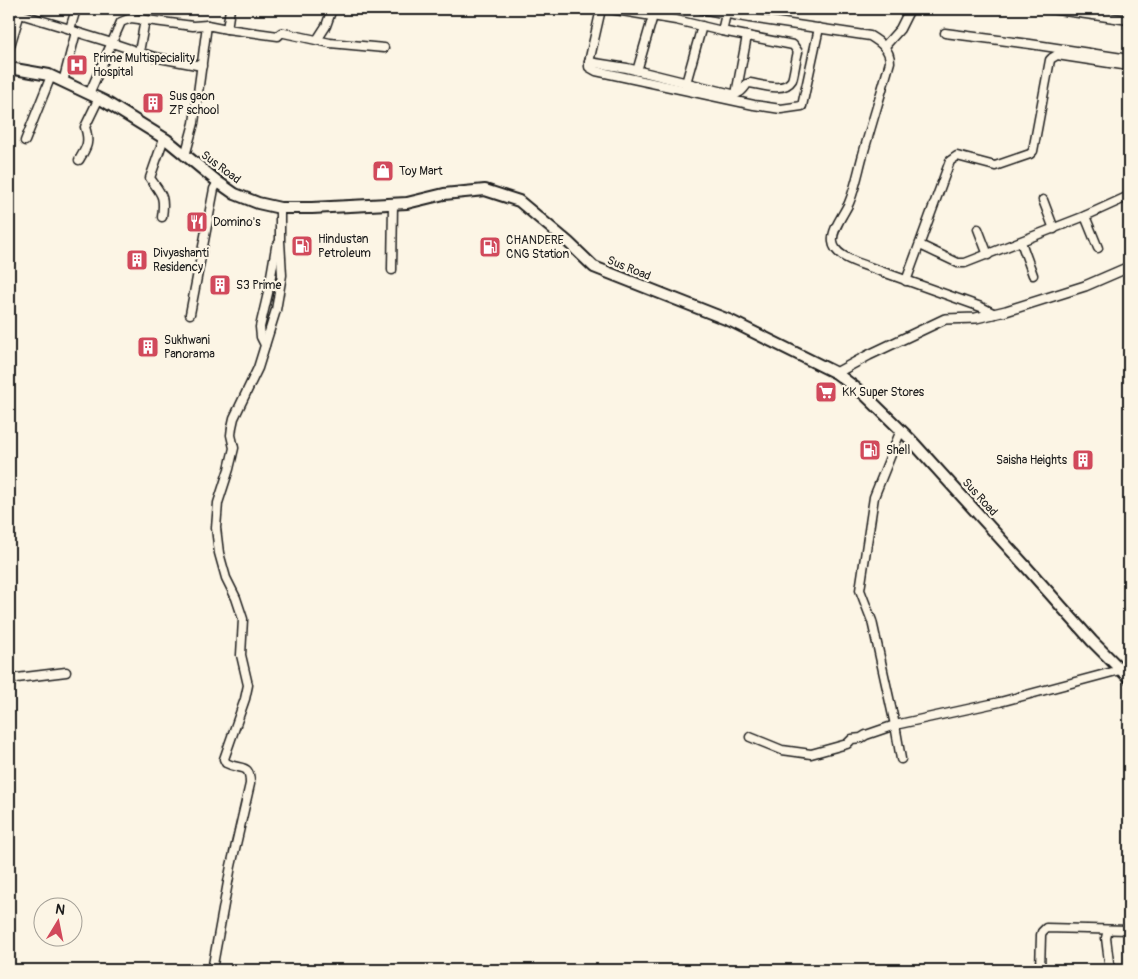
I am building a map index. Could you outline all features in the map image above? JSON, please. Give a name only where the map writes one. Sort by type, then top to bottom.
[{"type":"main road","name":"Sus Road","points":[[9,68],[51,76],[99,98],[164,138],[235,194],[258,203],[280,208],[394,204],[407,203],[444,194],[485,190],[519,201],[568,242],[594,267],[731,320],[836,374],[865,396],[901,430],[1092,641],[1129,678]]},
{"type":"street","points":[[63,82],[76,9]]},
{"type":"street","points":[[131,18],[134,9]]},
{"type":"street","points":[[227,29],[230,9]]},
{"type":"street","points":[[317,40],[326,26],[332,9]]},
{"type":"street","points":[[602,9],[589,62],[589,67],[596,71],[754,105],[781,108],[802,106],[819,28]]},
{"type":"street","points":[[589,62],[637,70],[736,94],[741,92],[750,83],[778,88],[792,80],[798,52],[793,45],[610,9]]},
{"type":"street","points":[[701,9],[870,36],[879,41],[887,50],[890,62],[852,194],[837,224],[833,235],[833,243],[836,250],[845,257],[876,271],[982,307],[994,314]]},
{"type":"street","points":[[884,47],[900,29],[910,9]]},
{"type":"street","points":[[1050,9],[1129,20]]},
{"type":"street","points":[[9,49],[21,11],[154,57],[202,66]]},
{"type":"street","points":[[722,30],[726,14]]},
{"type":"street","points":[[637,70],[653,16]]},
{"type":"street","points":[[89,94],[121,22],[131,18],[193,26],[207,25],[278,36],[284,33],[330,43],[384,48]]},
{"type":"street","points":[[139,52],[145,20]]},
{"type":"street","points":[[185,156],[194,123],[207,25]]},
{"type":"street","points":[[686,83],[702,26]]},
{"type":"street","points":[[946,33],[1129,59]]},
{"type":"street","points":[[736,94],[747,36]]},
{"type":"street","points":[[906,281],[950,161],[957,156],[995,166],[1030,154],[1033,151],[1050,60],[1052,58],[1057,55],[1129,66]]},
{"type":"street","points":[[25,141],[51,76]]},
{"type":"street","points":[[79,160],[88,143],[85,127],[99,98]]},
{"type":"street","points":[[162,217],[164,203],[162,194],[150,178],[164,138]]},
{"type":"street","points":[[190,314],[214,189],[218,182]]},
{"type":"street","points":[[920,245],[961,264],[1021,242],[1129,196]]},
{"type":"street","points":[[1043,200],[1054,228]]},
{"type":"street","points":[[392,270],[394,204]]},
{"type":"street","points":[[212,970],[231,866],[250,784],[249,771],[229,765],[224,759],[248,685],[241,655],[243,618],[226,578],[219,553],[216,528],[218,503],[234,448],[231,435],[234,418],[258,368],[276,310],[282,275],[280,208]]},
{"type":"street","points":[[1085,216],[1098,248]]},
{"type":"street","points":[[978,229],[988,255]]},
{"type":"street","points":[[265,345],[261,337],[260,327],[276,247],[280,241]]},
{"type":"street","points":[[1021,242],[1033,275]]},
{"type":"street","points":[[836,374],[869,354],[945,319],[976,318],[1039,302],[1085,286],[1129,267]]},
{"type":"street","points":[[901,430],[874,497],[860,590],[872,621],[901,759]]},
{"type":"street","points":[[750,737],[782,750],[810,754],[847,744],[852,740],[895,725],[1000,702],[1120,670]]},
{"type":"street","points":[[9,678],[66,672]]},
{"type":"street","points":[[1040,970],[1041,935],[1046,928],[1129,930]]},
{"type":"street","points":[[1108,930],[1106,938],[1110,970]]},
{"type":"place","name":"Prime Multispeciality Hospital","points":[[77,65]]},
{"type":"place","name":"Sus gaon ZP school","points":[[153,103]]},
{"type":"place","name":"Toy Mart","points":[[383,171]]},
{"type":"place","name":"Domino's","points":[[197,222]]},
{"type":"place","name":"Hindustan Petroleum","points":[[302,246]]},
{"type":"place","name":"CHANDERE CNG Station","points":[[490,247]]},
{"type":"place","name":"Divyashanti Residency","points":[[137,260]]},
{"type":"place","name":"S3 Prime","points":[[220,285]]},
{"type":"place","name":"Sukhwani Panorama","points":[[148,347]]},
{"type":"place","name":"KK Super Stores","points":[[826,392]]},
{"type":"place","name":"Shell","points":[[870,450]]},
{"type":"place","name":"Saisha Heights","points":[[1083,460]]}]
